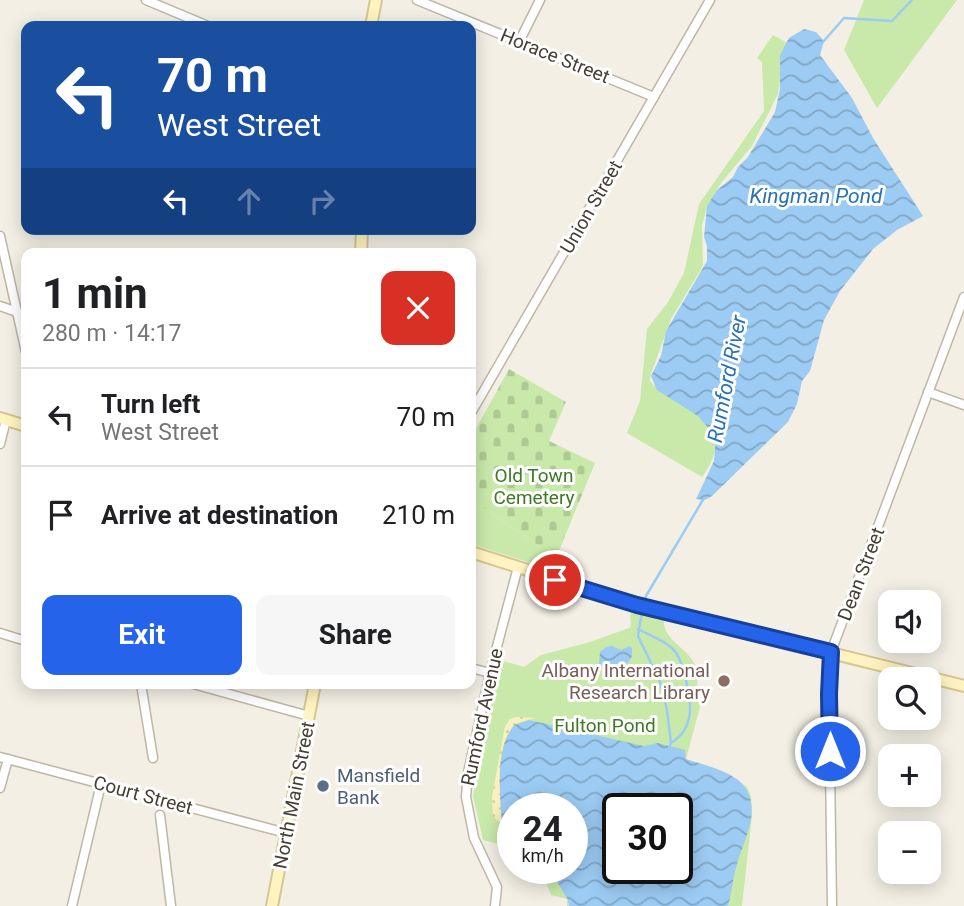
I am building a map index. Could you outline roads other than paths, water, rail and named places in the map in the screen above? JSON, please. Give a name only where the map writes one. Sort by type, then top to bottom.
[{"type":"main road","points":[[372,21],[376,0]]},
{"type":"main road","points":[[3,419],[21,424]]},
{"type":"main road","points":[[476,554],[637,605],[964,686]]},
{"type":"main road","name":"North Main Street","points":[[272,906],[314,689]]},
{"type":"street","points":[[146,0],[196,21]]},
{"type":"street","name":"Horace Street","points":[[417,0],[468,21]]},
{"type":"street","points":[[519,42],[540,0]]},
{"type":"street","name":"Union Street","points":[[476,405],[710,0]]},
{"type":"street","name":"Horace Street","points":[[476,24],[654,97]]},
{"type":"street","points":[[0,236],[21,330]]},
{"type":"street","name":"Dean Street","points":[[832,906],[829,694],[831,652],[964,297]]},
{"type":"street","points":[[0,306],[17,312]]},
{"type":"street","points":[[929,392],[964,404]]},
{"type":"street","points":[[0,444],[3,419]]},
{"type":"street","name":"Rumford Avenue","points":[[495,906],[497,887],[474,838],[466,797],[468,773],[489,673],[518,567]]},
{"type":"street","points":[[0,633],[21,639]]},
{"type":"street","points":[[476,669],[489,673]]},
{"type":"street","points":[[142,689],[153,758]]},
{"type":"street","points":[[211,689],[309,716]]},
{"type":"street","points":[[0,788],[4,758]]},
{"type":"street","name":"Court Street","points":[[4,758],[286,833]]},
{"type":"street","points":[[72,906],[100,784]]},
{"type":"street","points":[[160,815],[172,906]]},
{"type":"water","name":"Kingman Pond","points":[[804,29],[816,32],[824,41],[820,55],[852,98],[873,138],[923,216],[897,230],[873,249],[840,291],[824,320],[810,371],[802,381],[797,404],[788,422],[712,496],[705,500],[696,499],[714,461],[716,437],[698,416],[657,390],[651,376],[661,356],[666,331],[707,261],[704,237],[707,206],[717,190],[733,177],[748,157],[775,112],[780,89],[780,55],[789,38]]},
{"type":"water","points":[[612,646],[621,650],[630,646],[632,656],[628,663],[604,671],[599,663],[600,652]]},
{"type":"water","name":"Fulton Pond","points":[[529,720],[644,746],[658,743],[685,750],[686,759],[733,776],[749,795],[752,814],[728,906],[569,906],[558,884],[588,884],[588,793],[500,793],[501,761],[507,736],[514,725]]},
{"type":"waterway","name":"Rumford River","points":[[823,42],[844,18],[892,21],[912,0]]},
{"type":"waterway","name":"Rumford River","points":[[644,605],[646,596],[704,498]]},
{"type":"waterway","name":"Rumford River","points":[[642,611],[638,636],[660,682],[667,710],[671,743],[669,748]]},
{"type":"waterway","points":[[638,629],[672,648],[682,666],[689,693],[690,712],[685,729],[671,743]]},
{"type":"place","name":"Albany International Research Library","points":[[724,681]]},
{"type":"place","name":"Mansfield Bank","points":[[323,786]]},
{"type":"park label","name":"Old Town Cemetery","points":[[534,486]]}]
